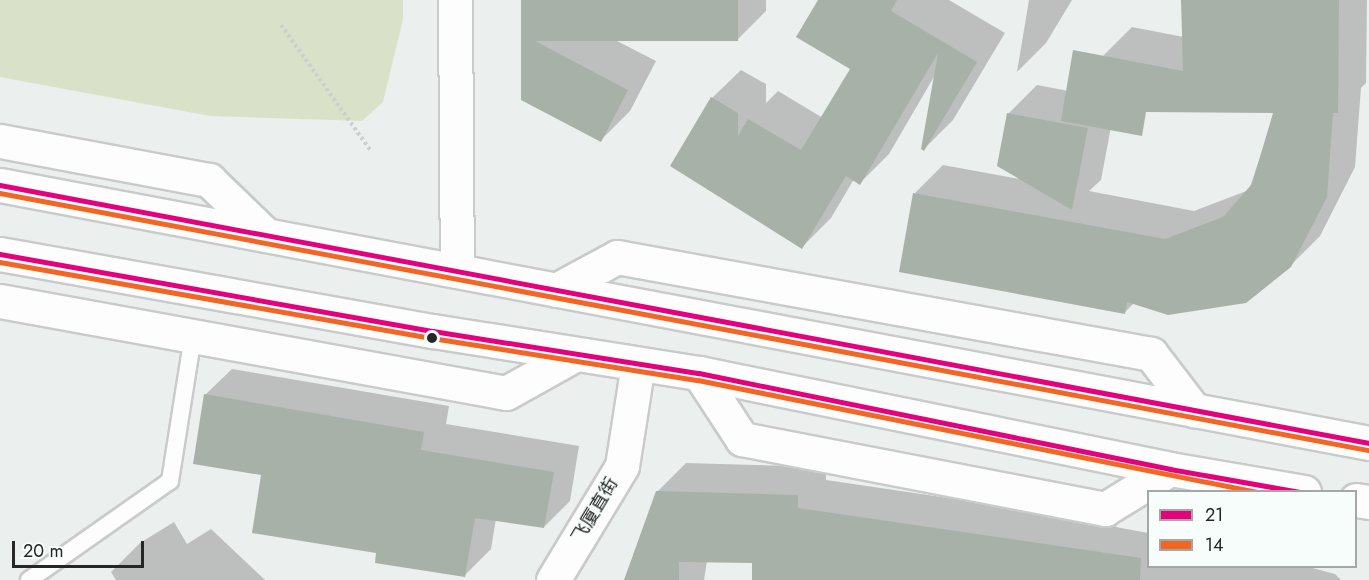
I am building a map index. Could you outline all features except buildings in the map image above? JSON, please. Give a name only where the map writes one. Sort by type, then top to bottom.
[{"type":"main road","points":[[455,0],[458,271]]},
{"type":"main road","points":[[0,141],[209,180],[267,235]]},
{"type":"main road","points":[[0,185],[1369,443]]},
{"type":"main road","points":[[0,254],[576,354],[699,373],[1170,470],[1292,490]]},
{"type":"main road","points":[[556,290],[617,257],[1151,354],[1194,410]]},
{"type":"main road","points":[[0,301],[506,393],[576,354]]},
{"type":"main road","name":"飞厦直街","points":[[553,580],[621,466],[638,364]]},
{"type":"main road","points":[[699,373],[742,439],[1105,510],[1170,470]]},
{"type":"lane","points":[[28,580],[170,481],[193,336]]},
{"type":"path","points":[[281,25],[371,151]]},
{"type":"green space","points":[[0,0],[403,0],[403,19],[383,102],[362,121],[210,116],[0,77]]},
{"type":"transit line","name":"21","points":[[0,185],[1369,443]]},
{"type":"transit line","name":"14","points":[[0,193],[1368,450]]},
{"type":"transit line","name":"21","points":[[0,254],[433,331],[699,373],[1170,469],[1290,490]]},
{"type":"transit line","name":"14","points":[[0,262],[432,338],[698,380],[1247,490]]}]
